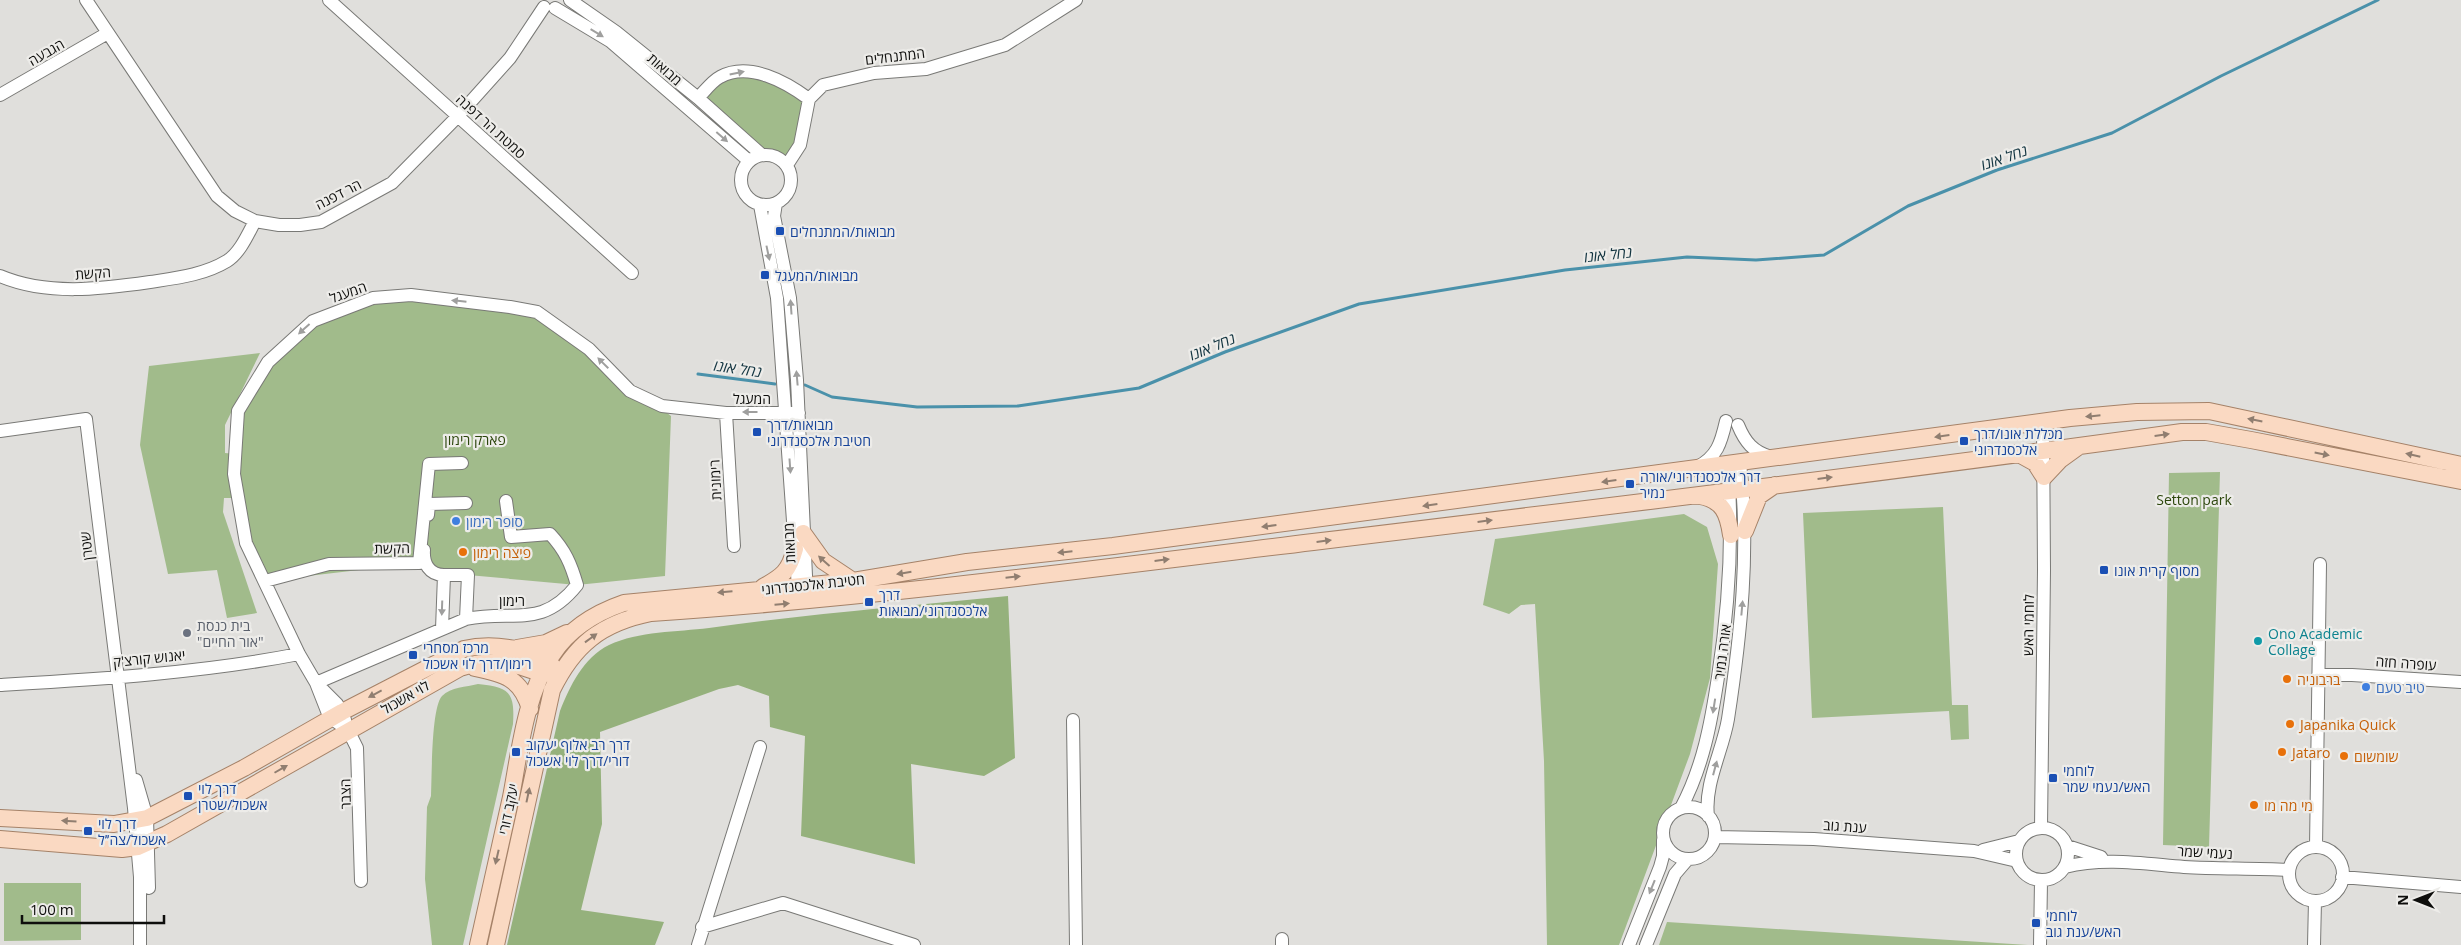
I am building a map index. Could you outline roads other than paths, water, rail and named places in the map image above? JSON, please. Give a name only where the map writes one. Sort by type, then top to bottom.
[{"type":"main road","name":"חטיבת אלכסנדרוני","points":[[545,668],[558,647],[577,628],[590,618],[624,603],[853,581],[967,562],[1113,546],[2043,422],[2137,412],[2209,411],[2461,465]]},
{"type":"main road","name":"חטיבת אלכסנדרוני","points":[[559,674],[583,643],[609,626],[633,617],[651,613],[805,602],[1114,566],[1695,496],[1736,489],[2182,432],[2206,432],[2461,481]]},
{"type":"main road","points":[[2017,453],[2035,464],[2044,477],[2060,460],[2079,446]]},
{"type":"main road","points":[[1695,496],[1720,504],[1738,533],[1759,496],[1777,484]]},
{"type":"main road","points":[[803,533],[823,561],[853,581]]},
{"type":"main road","points":[[758,589],[786,572],[795,548]]},
{"type":"main road","points":[[510,648],[546,643],[577,628]]},
{"type":"main road","name":"לוי אשכול","points":[[0,838],[122,849],[141,833],[244,768],[337,715],[464,649],[485,646],[510,648],[545,668]]},
{"type":"main road","name":"לוי אשכול","points":[[0,818],[114,824],[141,833],[348,730],[441,677],[465,666],[498,662],[545,668]]},
{"type":"main road","points":[[465,666],[493,672],[512,679],[523,692],[530,709]]},
{"type":"main road","points":[[545,668],[559,674]]},
{"type":"main road","name":"יעקב דורי","points":[[478,945],[530,709],[545,668]]},
{"type":"main road","name":"יעקב דורי","points":[[496,945],[543,723],[552,690],[559,674]]},
{"type":"street","name":"הר דפנה","points":[[86,0],[106,34],[182,142],[217,196],[236,211],[255,221],[279,225],[321,222],[392,183],[458,116],[510,58],[546,3]]},
{"type":"street","name":"סמטת הר דפנה","points":[[329,0],[632,274]]},
{"type":"street","name":"מבואות","points":[[570,0],[616,32],[698,98],[762,155]]},
{"type":"street","name":"המתנחלים","points":[[809,99],[823,85],[835,81],[874,73],[926,69],[1005,45],[1076,0]]},
{"type":"street","name":"מבואות","points":[[546,3],[610,41],[749,161]]},
{"type":"street","name":"הגבעה","points":[[0,95],[106,34]]},
{"type":"street","points":[[698,98],[720,77],[745,71],[785,81],[809,99],[800,145],[787,165]]},
{"type":"street","points":[[762,155],[778,157],[787,165],[792,179],[791,187],[783,199],[776,203],[760,205],[753,202],[743,190],[742,174],[749,161],[762,155]]},
{"type":"street","name":"מבואות","points":[[776,203],[774,216],[790,298],[795,548],[805,602]]},
{"type":"street","name":"מבואות","points":[[760,205],[761,222],[777,298],[792,413],[803,533],[802,585]]},
{"type":"street","name":"הקשת","points":[[0,276],[42,287],[76,290],[116,286],[204,272],[228,260],[244,241],[255,221]]},
{"type":"street","name":"המעגל","points":[[348,730],[299,654],[246,543],[234,474],[238,411],[268,362],[313,321],[373,298],[411,295],[510,306],[537,312],[589,349],[630,391],[662,406],[726,413],[792,413]]},
{"type":"street","name":"רימונית","points":[[726,413],[734,546]]},
{"type":"street","name":"שטרן","points":[[0,431],[86,419],[117,676],[141,833]]},
{"type":"street","name":"לוחמי האש","points":[[2041,828],[2043,422]]},
{"type":"street","points":[[1692,470],[1706,462],[1718,450],[1732,423],[1748,446],[1757,452],[1776,459]]},
{"type":"street","name":"הקשת","points":[[265,581],[329,564],[419,562],[429,464],[462,463]]},
{"type":"street","name":"אורה נמיר","points":[[1708,816],[1706,803],[1726,728],[1738,655],[1743,600],[1734,464]]},
{"type":"street","name":"רימון","points":[[316,683],[466,619],[496,615],[530,616],[542,612],[554,607],[577,585],[566,553],[550,534],[511,537],[506,501]]},
{"type":"street","points":[[466,503],[430,504],[423,558],[431,571],[444,575],[468,575],[466,619]]},
{"type":"street","name":"אורה נמיר","points":[[1681,808],[1700,767],[1712,720],[1738,533]]},
{"type":"street","points":[[2316,847],[2320,564]]},
{"type":"street","points":[[442,629],[444,575]]},
{"type":"street","name":"יאנוש קורצ'ק","points":[[0,685],[257,662],[299,654]]},
{"type":"street","name":"עופרה חזה","points":[[2318,675],[2352,675],[2461,682]]},
{"type":"street","points":[[1073,720],[1076,945]]},
{"type":"street","name":"הצבר","points":[[348,730],[354,740],[359,756],[361,881]]},
{"type":"street","points":[[698,945],[702,927],[760,747]]},
{"type":"street","points":[[1629,945],[1660,867],[1663,856],[1663,840],[1663,827],[1666,821],[1681,808],[1695,808],[1708,816],[1713,822],[1715,837],[1706,854],[1694,859],[1687,860],[1670,852],[1663,840]]},
{"type":"street","points":[[2041,828],[2056,831],[2067,846],[2068,858],[2065,867],[2054,878],[2041,881],[2023,873],[2017,861],[2019,841],[2028,832],[2041,828]]},
{"type":"street","points":[[140,945],[141,833]]},
{"type":"street","points":[[141,833],[148,945]]},
{"type":"street","name":"ענת גוב","points":[[1715,837],[1814,839],[1974,851],[2017,861]]},
{"type":"street","name":"ענת גוב","points":[[1974,851],[1998,848],[2019,841]]},
{"type":"street","name":"נעמי שמר","points":[[2067,846],[2080,852],[2120,862]]},
{"type":"street","points":[[2316,847],[2330,851],[2336,856],[2342,869],[2342,877],[2336,891],[2323,900],[2315,901],[2301,896],[2295,891],[2291,885],[2289,870],[2295,856],[2301,851],[2316,847]]},
{"type":"street","points":[[1646,945],[1676,874],[1687,860]]},
{"type":"street","name":"נעמי שמר","points":[[2065,867],[2081,863],[2120,862],[2186,867],[2289,870]]},
{"type":"street","points":[[2342,877],[2461,887]]},
{"type":"street","points":[[2040,945],[2041,881]]},
{"type":"street","points":[[2314,945],[2315,901]]},
{"type":"street","points":[[702,927],[783,903],[914,945]]},
{"type":"waterway","name":"נחל אונו","points":[[805,385],[832,397],[917,407],[1018,406],[1139,388],[1225,352],[1359,304],[1565,270],[1687,257],[1756,260],[1824,255],[1908,206],[1997,170],[2112,133],[2221,76],[2378,0]]},
{"type":"waterway","name":"נחל אונו","points":[[698,374],[775,384]]},
{"type":"place","name":"מבואות/המתנחלים","points":[[780,231]]},
{"type":"place","name":"מבואות/המעגל","points":[[765,275]]},
{"type":"place","name":"מבואות/דרך חטיבת אלכסנדרוני","points":[[757,432]]},
{"type":"place","name":"מכללת אונו/דרך אלכסנדרוני","points":[[1964,441]]},
{"type":"place","name":"דרך אלכסנדרוני/אורה נמיר","points":[[1630,484]]},
{"type":"place","name":"סופר רימון","points":[[456,521]]},
{"type":"place","name":"פיצה רימון","points":[[463,552]]},
{"type":"place","name":"מסוף קרית אונו","points":[[2104,570]]},
{"type":"place","name":"דרך אלכסנדרוני/מבואות","points":[[869,602]]},
{"type":"place","name":"בית כנסת \"אור החיים\"","points":[[187,633]]},
{"type":"place","name":"Ono Academic Collage","points":[[2258,641]]},
{"type":"place","name":"מרכז מסחרי רימון/דרך לוי אשכול","points":[[413,655]]},
{"type":"place","name":"ברבוניה","points":[[2287,679]]},
{"type":"place","name":"טיב טעם","points":[[2366,687]]},
{"type":"place","name":"Japanika Quick","points":[[2290,724]]},
{"type":"place","name":"דרך רב אלוף יעקוב דורי/דרך לוי אשכול","points":[[516,752]]},
{"type":"place","name":"Jataro","points":[[2282,752]]},
{"type":"place","name":"שומשום","points":[[2344,756]]},
{"type":"place","name":"לוחמי האש/נעמי שמר","points":[[2053,778]]},
{"type":"place","name":"דרך לוי אשכול/שטרן","points":[[188,796]]},
{"type":"place","name":"מי מה מו","points":[[2254,805]]},
{"type":"place","name":"דרך לוי אשכול/צה״ל","points":[[88,831]]},
{"type":"place","name":"לוחמי האש/ענת גוב","points":[[2036,923]]},
{"type":"park label","name":"פארק רימון","points":[[475,439]]},
{"type":"park label","name":"Setton park","points":[[2194,499]]}]
